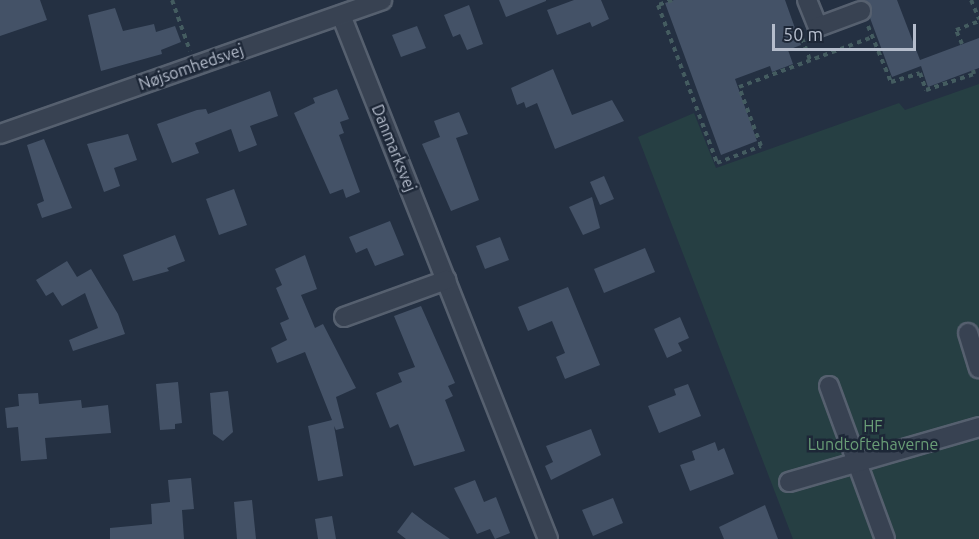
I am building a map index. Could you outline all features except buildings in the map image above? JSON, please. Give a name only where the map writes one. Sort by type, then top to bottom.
[{"type":"street","name":"Nøjsomhedsvej","points":[[0,134],[382,0]]},
{"type":"street","points":[[807,0],[818,27],[861,11]]},
{"type":"street","name":"Danmarksvej","points":[[341,15],[548,539]]},
{"type":"street","points":[[344,317],[446,280]]},
{"type":"street","points":[[968,333],[979,368]]},
{"type":"street","points":[[829,386],[885,539]]},
{"type":"street","points":[[789,482],[979,427]]},
{"type":"path","points":[[172,0],[195,66]]},
{"type":"path","points":[[672,0],[658,5],[717,163],[761,146],[739,87],[873,37]]},
{"type":"path","points":[[962,44],[956,30],[979,20],[971,0]]},
{"type":"path","points":[[861,11],[891,82],[920,73],[926,90],[974,74],[972,70]]},
{"type":"green space","name":"HF Lundtoftehaverne","points":[[979,84],[979,539],[793,539],[638,137],[694,113],[716,168],[899,103],[905,110]]}]
